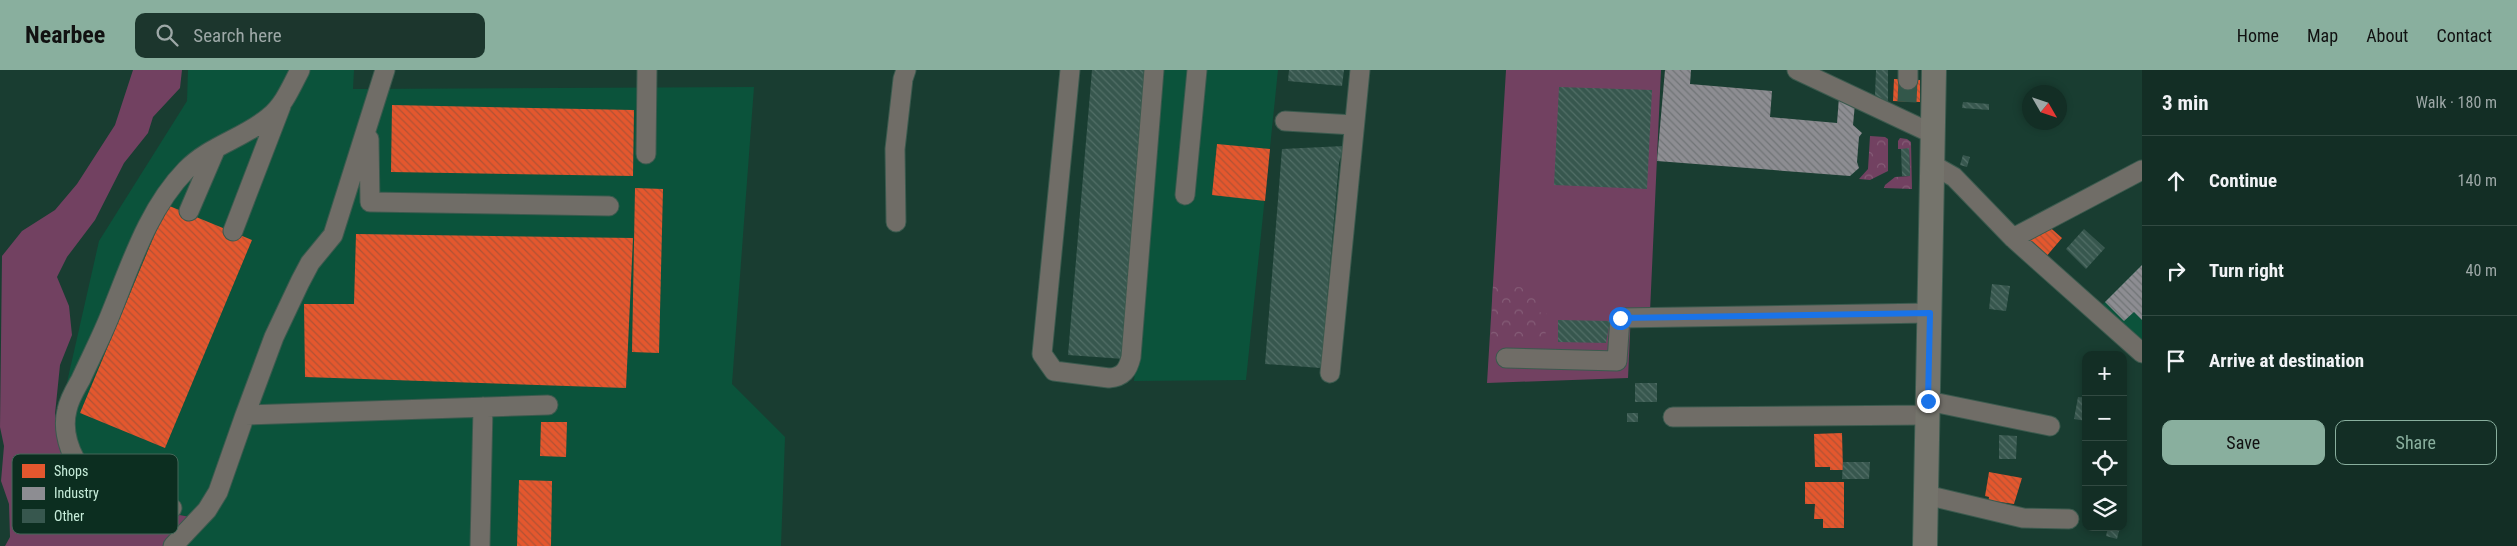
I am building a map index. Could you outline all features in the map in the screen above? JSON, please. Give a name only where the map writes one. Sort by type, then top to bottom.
[{"type":"main road","points":[[1925,546],[1930,313],[1931,133],[1934,70]]},
{"type":"street","points":[[233,231],[283,102],[300,70]]},
{"type":"street","points":[[173,546],[207,510],[218,492],[267,354],[310,263],[334,235],[386,70]]},
{"type":"street","points":[[646,154],[647,70]]},
{"type":"street","points":[[896,222],[894,149],[903,79],[906,70]]},
{"type":"street","points":[[1070,70],[1042,354],[1054,371],[1109,378],[1118,377],[1124,373],[1131,357],[1154,70]]},
{"type":"street","points":[[1186,196],[1197,70]]},
{"type":"street","points":[[1330,373],[1360,70]]},
{"type":"street","points":[[1798,70],[1931,133]]},
{"type":"street","points":[[73,454],[69,448],[64,425],[67,408],[158,206],[186,170],[216,148],[268,118],[283,102]]},
{"type":"street","points":[[1907,102],[1907,121]]},
{"type":"street","points":[[1285,121],[1354,126]]},
{"type":"street","points":[[368,123],[370,202],[609,206]]},
{"type":"street","points":[[189,211],[216,148]]},
{"type":"street","points":[[1931,164],[1954,177],[2012,238],[2142,353]]},
{"type":"street","points":[[2012,238],[2142,170]]},
{"type":"street","points":[[1506,358],[1617,361],[1620,318],[1930,313]]},
{"type":"street","points":[[245,414],[548,405]]},
{"type":"street","points":[[480,546],[483,407]]},
{"type":"street","points":[[1673,417],[1928,408],[2050,426]]},
{"type":"street","points":[[1926,495],[2023,518],[2069,519]]},
{"type":"shaded area","points":[[188,70],[354,70],[353,89],[754,87],[732,384],[785,437],[781,546],[180,546],[190,517],[178,515],[178,454],[74,454],[63,400],[99,241],[187,101]]},
{"type":"shaded area","points":[[1161,70],[1278,70],[1246,380],[1134,381]]},
{"type":"shaded area","points":[[2142,265],[2142,347],[2100,307]]},
{"type":"green space","points":[[133,70],[182,70],[180,88],[153,117],[148,133],[124,163],[95,220],[67,257],[57,277],[69,306],[72,335],[60,365],[55,414],[64,454],[12,454],[12,534],[174,534],[163,546],[5,546],[10,537],[9,504],[1,481],[4,446],[0,427],[2,256],[22,231],[55,210],[77,184],[115,125]]},
{"type":"green space","points":[[1506,70],[1661,70],[1650,312],[1631,312],[1628,378],[1487,383]]},
{"type":"green space","points":[[1870,136],[1888,139],[1888,171],[1870,180],[1859,179],[1868,169]]},
{"type":"green space","points":[[1900,138],[1911,142],[1912,189],[1884,188],[1895,177],[1910,176],[1909,149],[1898,149]]},
{"type":"green space","points":[[1493,286],[1537,288],[1536,312],[1547,313],[1545,341],[1491,338]]},
{"type":"green space","points":[[178,515],[190,517],[178,530]]},
{"type":"building: Shops","points":[[1894,79],[1920,80],[1920,102],[1893,101]]},
{"type":"building: Shops","points":[[392,105],[634,110],[633,176],[391,172]]},
{"type":"building: Shops","points":[[1217,144],[1270,149],[1265,201],[1212,195]]},
{"type":"building: Shops","points":[[635,188],[663,189],[659,353],[632,352]]},
{"type":"building: Shops","points":[[167,205],[252,240],[165,448],[80,413]]},
{"type":"building: Shops","points":[[2045,223],[2062,238],[2045,258],[2028,243]]},
{"type":"building: Shops","points":[[356,234],[633,238],[626,388],[305,377],[304,304],[354,304]]},
{"type":"building: Shops","points":[[541,422],[567,422],[566,457],[540,456]]},
{"type":"building: Shops","points":[[1842,433],[1843,470],[1830,470],[1830,467],[1815,467],[1814,434]]},
{"type":"building: Shops","points":[[1989,472],[2022,478],[2014,504],[2000,502],[2000,505],[1988,503],[1989,497],[1985,496]]},
{"type":"building: Shops","points":[[519,480],[552,481],[551,546],[517,546]]},
{"type":"building: Shops","points":[[1805,482],[1844,482],[1844,528],[1823,528],[1823,519],[1814,519],[1815,504],[1805,504]]},
{"type":"building: Industry","points":[[1665,70],[1691,70],[1690,84],[1772,91],[1770,117],[1837,123],[1839,97],[1855,104],[1853,125],[1862,133],[1859,137],[1857,162],[1859,168],[1850,176],[1657,161]]},
{"type":"building: Industry","points":[[2142,265],[2142,320],[2134,312],[2124,321],[2105,302]]},
{"type":"building: Other","points":[[1092,70],[1148,70],[1124,359],[1068,355]]},
{"type":"building: Other","points":[[1289,70],[1344,70],[1342,86],[1288,81]]},
{"type":"building: Other","points":[[1876,70],[1888,70],[1888,102],[1875,95]]},
{"type":"building: Other","points":[[1559,87],[1652,90],[1647,189],[1554,185]]},
{"type":"building: Other","points":[[1963,102],[1989,104],[1989,110],[1962,108]]},
{"type":"building: Other","points":[[1344,146],[1339,163],[1321,368],[1265,364],[1282,149]]},
{"type":"building: Other","points":[[1909,148],[1910,176],[1902,176],[1901,149]]},
{"type":"building: Other","points":[[1963,155],[1970,157],[1967,167],[1960,165]]},
{"type":"building: Other","points":[[2084,229],[2105,248],[2086,269],[2066,249]]},
{"type":"building: Other","points":[[1992,284],[2010,286],[2006,311],[1989,309]]},
{"type":"building: Other","points":[[1558,320],[1610,321],[1606,343],[1558,342]]},
{"type":"building: Other","points":[[1635,383],[1657,383],[1657,402],[1635,402]]},
{"type":"building: Other","points":[[2078,397],[2082,398],[2082,420],[2074,419]]},
{"type":"building: Other","points":[[1627,413],[1638,413],[1638,422],[1627,422]]},
{"type":"building: Other","points":[[1999,435],[2017,436],[2016,459],[1999,459]]},
{"type":"building: Other","points":[[1843,462],[1870,462],[1869,479],[1842,479]]},
{"type":"building: Other","points":[[2107,531],[2119,531],[2117,539],[2106,536]]},
{"type":"tunnel","points":[[1907,102],[1908,80]]},
{"type":"route","points":[[1620,318],[1930,313],[1928,401]]}]
